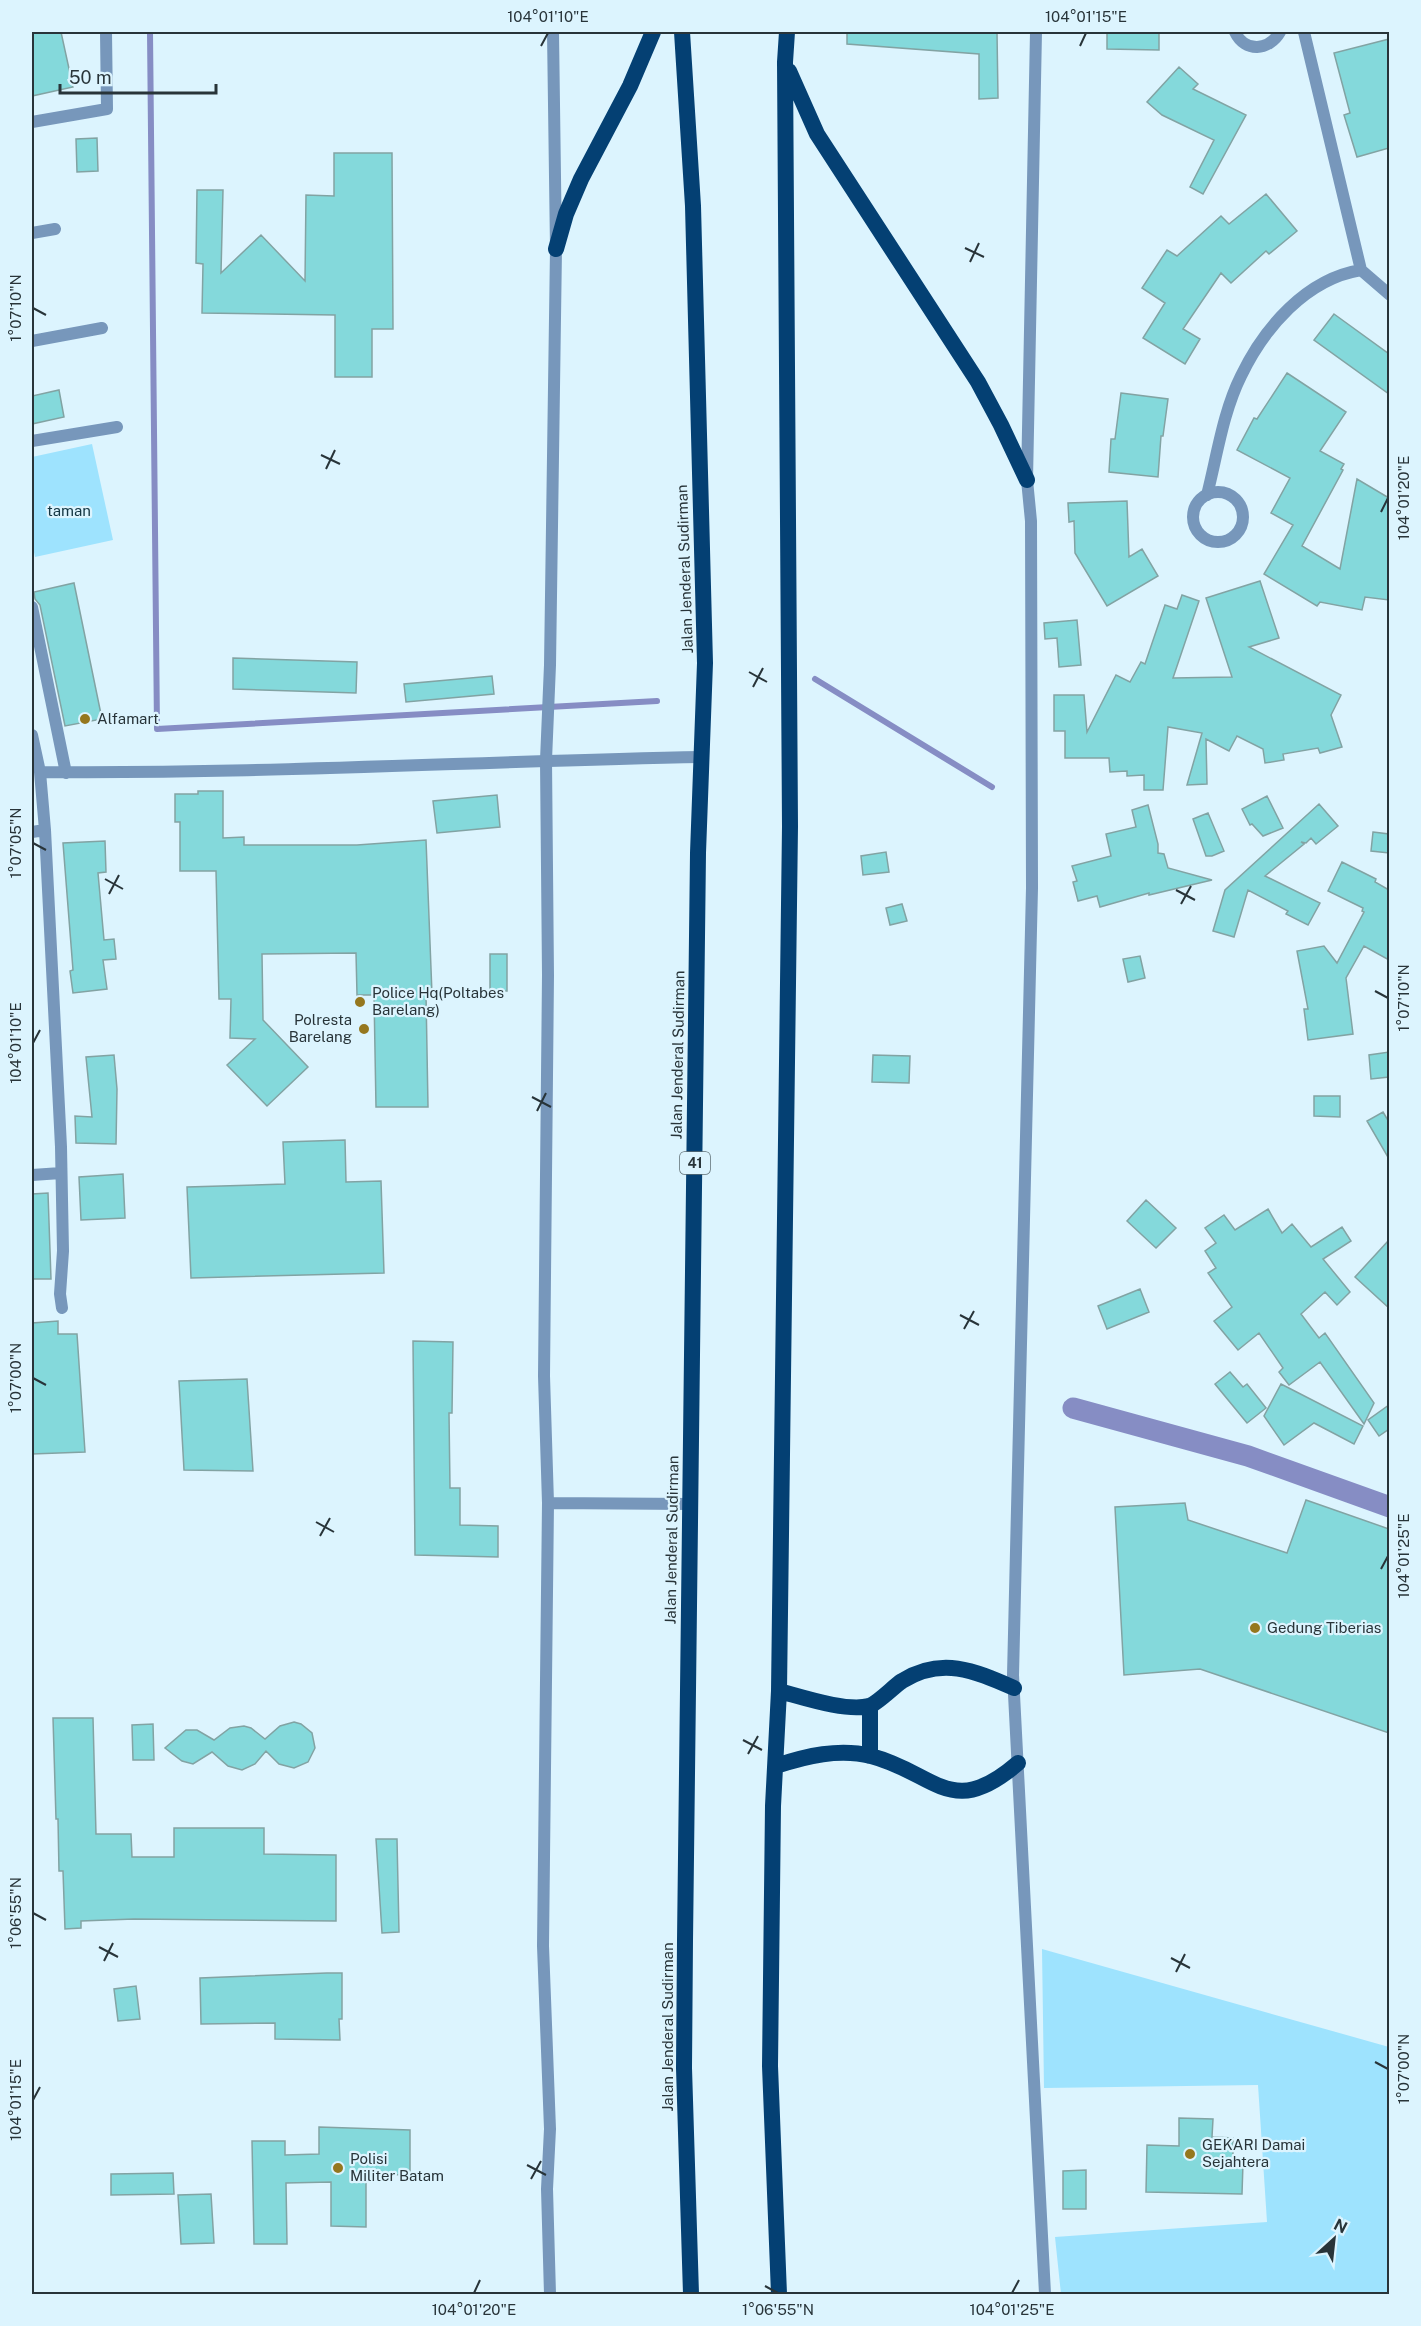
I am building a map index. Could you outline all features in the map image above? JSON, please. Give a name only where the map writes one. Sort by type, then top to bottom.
[{"type":"highway","points":[[556,249],[566,214],[581,178],[630,86],[653,32]]},
{"type":"highway","name":"Jalan Jenderal Sudirman","points":[[682,32],[693,206],[705,663],[698,853],[684,2068],[691,2295]]},
{"type":"highway","points":[[779,2295],[770,2066],[773,1806],[779,1691],[790,826],[785,62],[787,32]]},
{"type":"highway","points":[[785,62],[817,134],[978,382],[1027,480]]},
{"type":"highway","points":[[779,1691],[839,1706],[870,1706],[916,1672],[947,1666],[971,1671],[1014,1688]]},
{"type":"highway","points":[[870,1706],[870,1756]]},
{"type":"highway","points":[[776,1766],[802,1757],[826,1753],[870,1756],[895,1765],[938,1786],[962,1791],[978,1790],[1018,1763]]},
{"type":"street","points":[[32,122],[107,108],[106,32]]},
{"type":"street","points":[[550,2295],[547,2189],[550,2129],[543,1946],[549,1503],[544,1376],[548,987],[546,760],[556,249],[553,32]]},
{"type":"street","points":[[1036,32],[1027,480],[1031,521],[1032,888],[1014,1688],[1046,2295]]},
{"type":"street","points":[[1235,32],[1242,42],[1256,48],[1271,44],[1280,32]]},
{"type":"street","points":[[1304,32],[1360,270],[1389,295]]},
{"type":"street","points":[[32,233],[55,229]]},
{"type":"street","points":[[1207,495],[1218,491],[1226,492],[1240,503],[1243,511],[1241,528],[1229,540],[1221,542],[1205,538],[1195,526],[1194,510],[1197,503],[1207,495],[1240,377],[1260,344],[1282,316],[1319,285],[1331,278],[1360,270]]},
{"type":"street","points":[[32,340],[102,328]]},
{"type":"street","points":[[32,441],[117,427]]},
{"type":"street","points":[[32,607],[66,772]]},
{"type":"street","points":[[32,735],[40,772],[45,830],[61,1173],[63,1251],[60,1294],[62,1308]]},
{"type":"street","points":[[40,772],[165,774],[471,765],[546,760],[702,757]]},
{"type":"street","points":[[32,832],[45,830]]},
{"type":"street","points":[[32,1174],[61,1173]]},
{"type":"street","points":[[549,1503],[690,1504]]},
{"type":"green space","name":"taman","points":[[92,444],[113,540],[35,557],[32,543],[32,457]]},
{"type":"green space","points":[[1042,1949],[1389,2047],[1389,2294],[1061,2294],[1055,2237],[1267,2222],[1258,2085],[1044,2088]]},
{"type":"building","points":[[32,32],[61,32],[73,87],[32,96]]},
{"type":"building","points":[[847,32],[997,32],[998,98],[979,99],[979,54],[847,44]]},
{"type":"building","points":[[1107,32],[1159,32],[1159,50],[1107,49]]},
{"type":"building","points":[[1389,39],[1389,148],[1357,157],[1344,115],[1350,113],[1334,53]]},
{"type":"building","points":[[1179,67],[1198,84],[1193,89],[1246,115],[1203,194],[1190,187],[1214,140],[1162,115],[1147,102]]},
{"type":"building","points":[[97,138],[98,171],[77,172],[76,139]]},
{"type":"building","points":[[334,153],[392,153],[393,329],[372,329],[372,377],[335,377],[335,315],[202,313],[203,264],[196,263],[197,190],[223,190],[221,273],[261,235],[305,281],[306,195],[334,196]]},
{"type":"building","points":[[1266,194],[1297,231],[1269,254],[1266,251],[1231,283],[1221,273],[1183,329],[1200,339],[1185,364],[1143,338],[1165,303],[1142,288],[1167,250],[1177,256],[1221,216],[1229,224]]},
{"type":"building","points":[[1334,314],[1389,354],[1389,394],[1314,340]]},
{"type":"building","points":[[1287,373],[1346,412],[1320,451],[1344,464],[1341,469],[1343,470],[1302,546],[1340,569],[1357,479],[1389,498],[1389,600],[1365,597],[1362,610],[1320,602],[1317,606],[1264,574],[1293,525],[1271,513],[1290,478],[1237,450],[1254,418],[1257,419]]},
{"type":"building","points":[[59,390],[64,417],[32,424],[32,396]]},
{"type":"building","points":[[1121,393],[1168,399],[1163,436],[1161,436],[1158,477],[1109,472],[1111,439],[1115,439]]},
{"type":"building","points":[[1127,501],[1129,557],[1142,549],[1158,576],[1107,606],[1075,553],[1074,521],[1069,522],[1068,503]]},
{"type":"building","points":[[1260,581],[1279,638],[1249,647],[1341,695],[1331,715],[1342,747],[1320,753],[1318,748],[1283,754],[1284,760],[1265,763],[1263,749],[1237,736],[1229,751],[1206,739],[1207,784],[1187,785],[1202,733],[1168,727],[1163,790],[1144,790],[1144,775],[1127,776],[1127,771],[1110,772],[1109,758],[1065,758],[1065,731],[1054,731],[1054,695],[1084,695],[1087,732],[1116,675],[1130,682],[1141,662],[1145,664],[1165,605],[1177,609],[1182,595],[1199,601],[1173,678],[1232,677],[1206,598]]},
{"type":"building","points":[[74,583],[102,719],[65,726],[40,605],[35,599],[34,592]]},
{"type":"building","points":[[1077,620],[1081,665],[1059,667],[1057,638],[1045,639],[1044,623]]},
{"type":"building","points":[[233,658],[357,662],[356,693],[233,689]]},
{"type":"building","points":[[492,676],[494,694],[406,702],[404,684]]},
{"type":"building","points":[[198,791],[223,791],[223,838],[244,837],[244,845],[357,845],[426,840],[432,994],[426,994],[428,1107],[376,1107],[374,995],[357,995],[356,953],[262,954],[263,1020],[308,1067],[267,1106],[227,1065],[255,1039],[230,1038],[231,999],[219,999],[216,871],[180,871],[180,822],[175,822],[175,794],[198,794]]},
{"type":"building","points":[[497,795],[500,827],[437,833],[433,801]]},
{"type":"building","points":[[1267,796],[1283,828],[1263,836],[1252,824],[1250,825],[1242,809]]},
{"type":"building","points":[[1319,804],[1338,826],[1316,844],[1311,838],[1306,843],[1301,842],[1304,844],[1265,876],[1320,903],[1308,925],[1286,914],[1288,911],[1248,890],[1234,937],[1213,931],[1225,890]]},
{"type":"building","points":[[1148,805],[1158,844],[1158,853],[1164,854],[1168,868],[1212,880],[1149,895],[1149,893],[1100,907],[1097,896],[1078,901],[1073,882],[1077,881],[1072,866],[1111,856],[1106,834],[1136,827],[1132,810]]},
{"type":"building","points":[[1208,813],[1224,851],[1212,856],[1206,856],[1193,819]]},
{"type":"building","points":[[1373,832],[1389,834],[1389,853],[1371,851]]},
{"type":"building","points":[[105,841],[106,872],[98,873],[104,940],[114,939],[116,959],[103,960],[107,989],[73,993],[63,843]]},
{"type":"building","points":[[886,852],[889,872],[863,875],[861,856]]},
{"type":"building","points":[[1342,862],[1376,879],[1375,882],[1389,890],[1389,960],[1364,946],[1346,978],[1353,1034],[1308,1040],[1304,1009],[1308,1009],[1297,951],[1324,946],[1337,963],[1364,912],[1363,908],[1328,891]]},
{"type":"building","points":[[902,904],[907,921],[890,925],[886,908]]},
{"type":"building","points":[[490,954],[507,954],[507,991],[490,991]]},
{"type":"building","points":[[1140,956],[1145,978],[1128,982],[1123,959]]},
{"type":"building","points":[[1389,1052],[1389,1077],[1371,1079],[1369,1055]]},
{"type":"building","points":[[114,1055],[117,1089],[116,1144],[76,1143],[75,1116],[92,1117],[86,1057]]},
{"type":"building","points":[[873,1055],[910,1056],[909,1083],[872,1082]]},
{"type":"building","points":[[1314,1096],[1340,1096],[1340,1117],[1314,1116]]},
{"type":"building","points":[[1383,1112],[1389,1122],[1389,1159],[1367,1121]]},
{"type":"building","points":[[345,1140],[346,1182],[381,1181],[384,1273],[191,1278],[187,1187],[285,1184],[283,1142]]},
{"type":"building","points":[[123,1174],[125,1218],[81,1220],[79,1177]]},
{"type":"building","points":[[48,1193],[51,1279],[32,1279],[32,1194]]},
{"type":"building","points":[[1146,1200],[1176,1228],[1156,1248],[1127,1221]]},
{"type":"building","points":[[1268,1209],[1282,1233],[1292,1224],[1311,1247],[1342,1227],[1351,1241],[1323,1259],[1350,1292],[1337,1305],[1325,1292],[1301,1314],[1319,1338],[1325,1333],[1374,1403],[1364,1424],[1320,1362],[1289,1385],[1279,1372],[1283,1368],[1259,1333],[1238,1350],[1214,1321],[1232,1307],[1208,1273],[1216,1268],[1205,1251],[1216,1243],[1205,1228],[1224,1215],[1235,1230]]},
{"type":"building","points":[[1389,1240],[1389,1308],[1355,1277]]},
{"type":"building","points":[[1140,1289],[1149,1312],[1107,1329],[1098,1306]]},
{"type":"building","points":[[58,1321],[58,1334],[77,1334],[85,1452],[32,1454],[32,1323]]},
{"type":"building","points":[[413,1341],[453,1342],[452,1413],[449,1413],[450,1488],[460,1488],[460,1525],[498,1526],[498,1557],[415,1555]]},
{"type":"building","points":[[1230,1372],[1243,1387],[1247,1384],[1266,1408],[1247,1423],[1215,1384]]},
{"type":"building","points":[[247,1379],[253,1471],[184,1470],[179,1381]]},
{"type":"building","points":[[1281,1384],[1363,1426],[1354,1444],[1314,1423],[1284,1445],[1264,1416]]},
{"type":"building","points":[[1389,1405],[1389,1429],[1379,1436],[1368,1420]]},
{"type":"building","name":"Gedung Tiberias","points":[[1306,1500],[1389,1529],[1389,1733],[1200,1669],[1124,1675],[1115,1507],[1185,1503],[1188,1520],[1287,1553]]},
{"type":"building","points":[[53,1718],[93,1718],[96,1834],[131,1834],[132,1857],[174,1857],[174,1828],[264,1828],[264,1854],[336,1855],[336,1921],[134,1919],[81,1921],[81,1928],[65,1929],[63,1871],[59,1871],[58,1819],[56,1819]]},
{"type":"building","points":[[294,1722],[301,1724],[312,1733],[315,1748],[308,1762],[294,1768],[279,1764],[266,1751],[255,1764],[242,1770],[228,1766],[212,1752],[193,1764],[182,1761],[165,1748],[186,1730],[197,1730],[214,1740],[230,1728],[244,1726],[251,1728],[265,1739],[280,1726]]},
{"type":"building","points":[[153,1724],[154,1760],[133,1760],[132,1725]]},
{"type":"building","points":[[376,1839],[397,1839],[399,1932],[382,1933]]},
{"type":"building","points":[[342,1973],[340,2040],[275,2039],[275,2023],[201,2024],[200,1978]]},
{"type":"building","points":[[136,1986],[140,2019],[118,2021],[114,1989]]},
{"type":"building","name":"GEKARI Damai Sejahtera","points":[[1179,2118],[1213,2119],[1212,2137],[1233,2138],[1233,2162],[1243,2163],[1242,2194],[1146,2192],[1147,2145],[1179,2146]]},
{"type":"building","points":[[319,2127],[410,2130],[410,2175],[366,2174],[366,2227],[331,2226],[331,2182],[286,2183],[287,2244],[254,2244],[252,2141],[285,2141],[285,2155],[319,2154]]},
{"type":"building","points":[[1086,2170],[1086,2209],[1063,2209],[1063,2171]]},
{"type":"building","points":[[173,2173],[174,2194],[111,2195],[111,2174]]},
{"type":"building","points":[[211,2194],[214,2243],[181,2244],[178,2195]]},
{"type":"waterway","points":[[150,32],[157,729],[657,701]]},
{"type":"waterway","points":[[815,679],[992,787]]},
{"type":"waterway","points":[[1073,1408],[1248,1456],[1390,1507]]},
{"type":"place","name":"Alfamart","points":[[85,719]]},
{"type":"place","name":"Police Hq(Poltabes Barelang)","points":[[360,1002]]},
{"type":"place","name":"Polresta Barelang","points":[[364,1029]]},
{"type":"place","name":"Gedung Tiberias","points":[[1255,1628]]},
{"type":"place","name":"GEKARI Damai Sejahtera","points":[[1190,2154]]},
{"type":"place","name":"Polisi Militer Batam","points":[[338,2168]]}]
